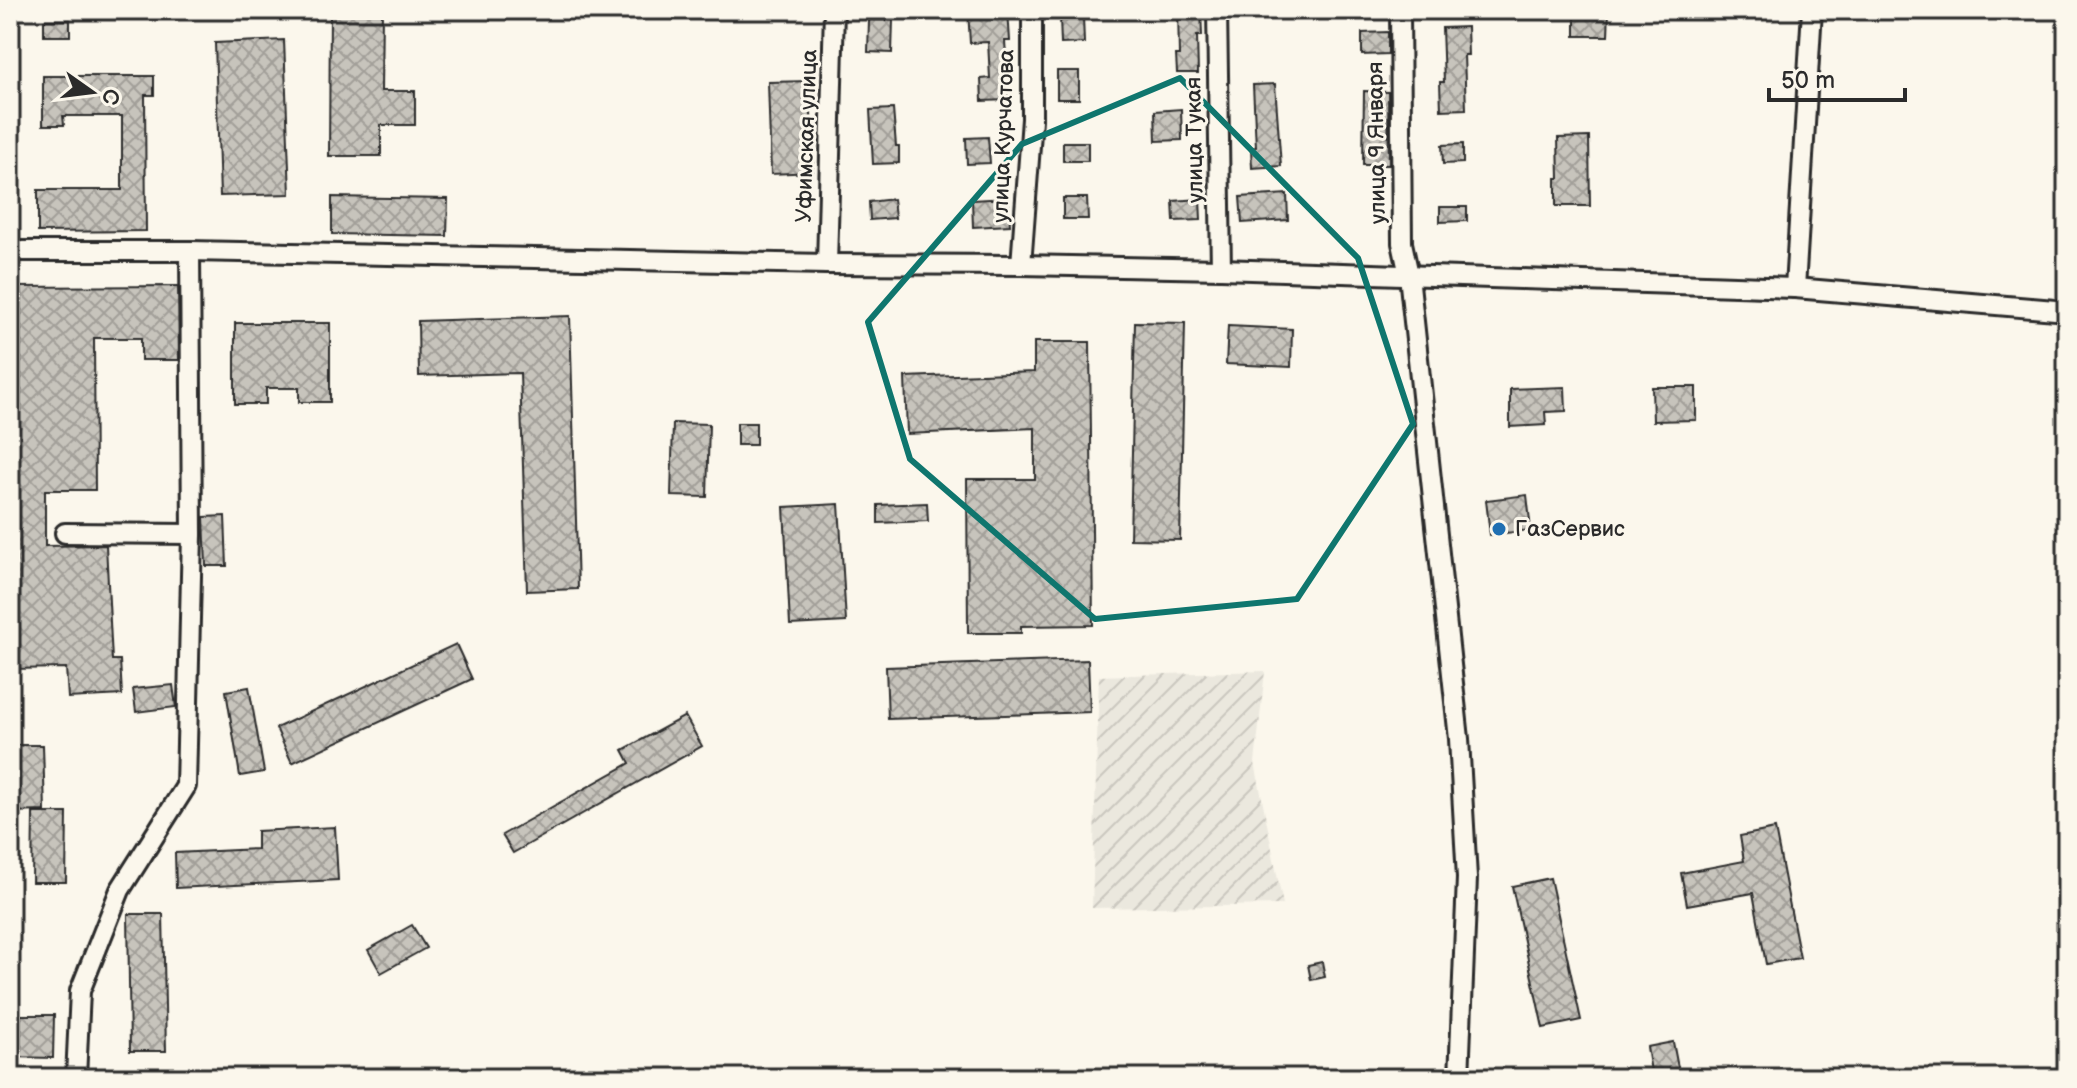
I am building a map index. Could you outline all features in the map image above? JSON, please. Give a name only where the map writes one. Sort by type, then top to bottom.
[{"type":"street","name":"Уфимская улица","points":[[827,264],[834,10]]},
{"type":"street","name":"улица Курчатова","points":[[1021,265],[1032,119],[1032,10]]},
{"type":"street","name":"улица Тукая","points":[[1217,10],[1221,269]]},
{"type":"street","name":"улица 9 Января","points":[[1400,10],[1402,243],[1409,275],[1460,754],[1467,878],[1459,1078]]},
{"type":"street","points":[[1795,288],[1812,10]]},
{"type":"street","points":[[10,251],[190,251],[1221,269],[1795,288],[2067,311]]},
{"type":"street","points":[[76,1078],[80,991],[120,890],[186,786],[192,534],[190,251]]},
{"type":"street","points":[[65,533],[192,534]]},
{"type":"highlighted area","points":[[1180,78],[1358,258],[1413,424],[1297,599],[1095,619],[910,459],[868,322],[1022,144]]},
{"type":"shaded area","points":[[1265,671],[1255,763],[1283,905],[1092,908],[1099,676]]},
{"type":"building","points":[[330,10],[382,10],[381,91],[415,91],[415,125],[381,125],[381,156],[329,156]]},
{"type":"building","points":[[968,10],[1008,10],[1010,41],[1005,41],[1009,100],[982,101],[981,79],[990,78],[988,42],[970,43]]},
{"type":"building","points":[[1178,10],[1201,10],[1202,36],[1197,36],[1198,73],[1177,73]]},
{"type":"building","points":[[1575,10],[1609,10],[1608,36],[1575,36]]},
{"type":"building","points":[[1083,16],[1084,43],[1061,44],[1060,17]]},
{"type":"building","points":[[44,20],[70,20],[70,36],[44,36]]},
{"type":"building","points":[[869,20],[893,20],[892,53],[868,52]]},
{"type":"building","points":[[1467,27],[1468,55],[1464,55],[1466,109],[1441,110],[1440,82],[1444,82],[1442,28]]},
{"type":"building","points":[[1388,32],[1388,54],[1362,55],[1362,33]]},
{"type":"building","points":[[284,40],[290,194],[220,196],[215,43]]},
{"type":"building","points":[[1057,71],[1079,71],[1079,99],[1057,99]]},
{"type":"building","points":[[43,76],[154,76],[154,95],[145,95],[146,231],[38,232],[38,190],[122,190],[122,116],[63,116],[64,125],[43,125]]},
{"type":"building","points":[[810,81],[813,172],[771,174],[768,82]]},
{"type":"building","points":[[1275,84],[1281,166],[1252,168],[1251,148],[1256,147],[1253,85]]},
{"type":"building","points":[[1364,91],[1388,92],[1389,165],[1363,165]]},
{"type":"building","points":[[893,109],[899,163],[873,164],[870,110]]},
{"type":"building","points":[[1181,109],[1182,140],[1156,141],[1155,111]]},
{"type":"building","points":[[988,137],[990,163],[967,164],[966,138]]},
{"type":"building","points":[[1589,137],[1590,206],[1556,206],[1558,138]]},
{"type":"building","points":[[1063,142],[1088,142],[1088,161],[1063,161]]},
{"type":"building","points":[[1463,144],[1463,163],[1443,164],[1442,145]]},
{"type":"building","points":[[1287,194],[1288,220],[1242,223],[1240,197]]},
{"type":"building","points":[[332,197],[448,199],[447,236],[332,234]]},
{"type":"building","points":[[1008,198],[1010,225],[973,227],[972,200]]},
{"type":"building","points":[[1063,198],[1087,198],[1088,219],[1063,219]]},
{"type":"building","points":[[893,199],[895,218],[870,220],[869,202]]},
{"type":"building","points":[[1200,199],[1201,220],[1174,221],[1173,201]]},
{"type":"building","points":[[1440,207],[1467,207],[1467,221],[1440,222]]},
{"type":"building","points":[[178,286],[179,360],[141,360],[141,338],[94,338],[95,490],[45,490],[45,546],[106,545],[112,660],[120,660],[122,695],[68,698],[66,668],[10,669],[10,287]]},
{"type":"building","points":[[570,316],[578,589],[527,591],[520,373],[419,376],[418,321]]},
{"type":"building","points":[[1135,322],[1185,323],[1180,540],[1130,539]]},
{"type":"building","points":[[235,323],[330,323],[330,402],[299,402],[299,388],[266,388],[266,404],[235,404]]},
{"type":"building","points":[[1228,326],[1292,329],[1291,367],[1226,364]]},
{"type":"building","points":[[1034,342],[1090,342],[1093,625],[1021,626],[1021,633],[968,633],[967,479],[1035,479],[1035,428],[907,434],[905,377],[1034,372]]},
{"type":"building","points":[[1565,387],[1566,411],[1545,412],[1546,425],[1510,427],[1510,389]]},
{"type":"building","points":[[1652,387],[1696,387],[1696,420],[1653,421]]},
{"type":"building","points":[[673,423],[709,424],[707,497],[671,496]]},
{"type":"building","points":[[737,423],[756,423],[756,445],[737,445]]},
{"type":"building","points":[[1527,495],[1531,530],[1490,535],[1486,500]]},
{"type":"building","points":[[927,503],[928,521],[878,523],[878,505]]},
{"type":"building","points":[[839,504],[846,622],[790,625],[784,507]]},
{"type":"building","points":[[225,516],[227,566],[206,566],[204,517]]},
{"type":"building","points":[[456,644],[472,679],[292,763],[276,728]]},
{"type":"building","points":[[1088,660],[1090,712],[888,719],[886,667]]},
{"type":"building","points":[[173,685],[176,707],[136,712],[133,689]]},
{"type":"building","points":[[249,687],[264,772],[240,776],[226,691]]},
{"type":"building","points":[[685,716],[702,746],[513,853],[502,835],[630,763],[623,750]]},
{"type":"building","points":[[10,745],[43,745],[45,811],[10,812]]},
{"type":"building","points":[[33,813],[67,813],[66,882],[32,882]]},
{"type":"building","points":[[335,827],[338,880],[176,888],[175,853],[257,849],[257,831]]},
{"type":"building","points":[[1775,829],[1800,958],[1766,964],[1753,893],[1687,905],[1681,873],[1744,861],[1740,836]]},
{"type":"building","points":[[1550,878],[1581,1020],[1543,1028],[1512,886]]},
{"type":"building","points":[[128,914],[163,914],[166,1051],[130,1051]]},
{"type":"building","points":[[412,925],[426,948],[381,973],[368,950]]},
{"type":"building","points":[[1322,962],[1325,977],[1311,980],[1308,965]]},
{"type":"building","points":[[10,1015],[54,1015],[53,1058],[10,1057]]},
{"type":"building","points":[[1673,1042],[1680,1078],[1652,1078],[1647,1047]]},
{"type":"place","name":"ГазСервис","points":[[1499,529]]}]
